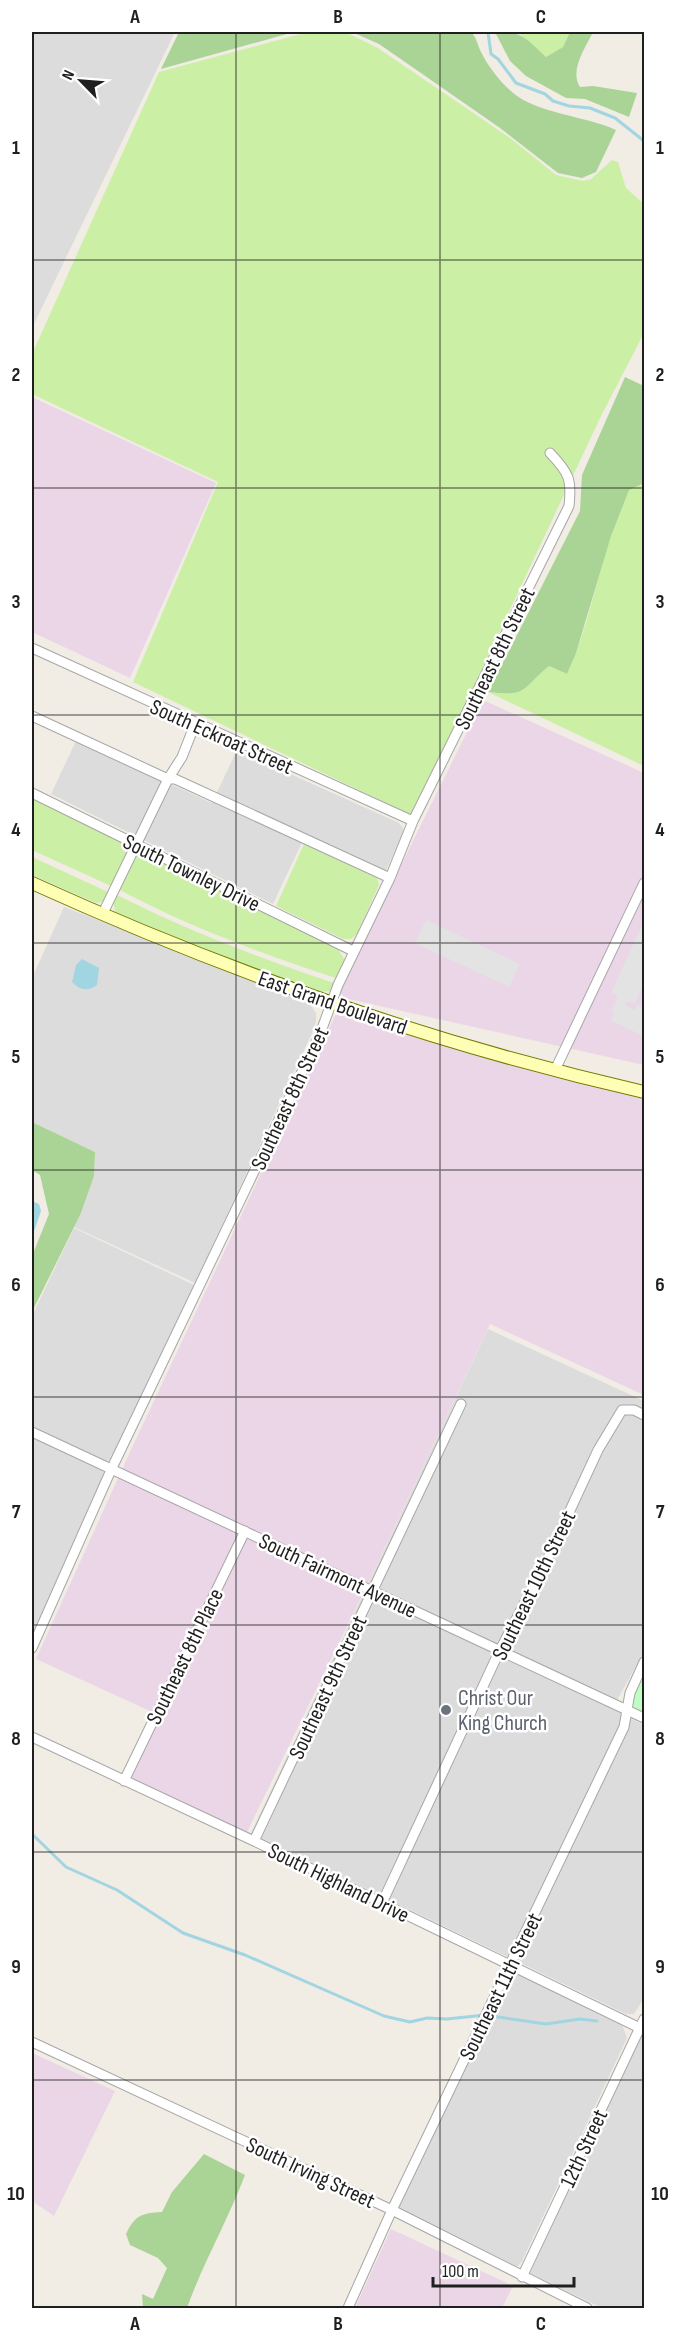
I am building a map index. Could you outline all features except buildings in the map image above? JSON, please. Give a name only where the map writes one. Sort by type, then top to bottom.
[{"type":"street","name":"Southeast 8th Street","points":[[32,1648],[111,1470],[310,1055],[353,951],[390,878],[413,821],[569,506],[571,486],[564,468],[550,453]]},
{"type":"street","name":"South Eckroat Street","points":[[32,648],[195,724],[413,821]]},
{"type":"street","points":[[32,717],[168,779],[175,779],[390,878]]},
{"type":"street","points":[[103,913],[168,779],[182,757],[195,724]]},
{"type":"street","name":"South Townley Drive","points":[[32,793],[353,951]]},
{"type":"street","name":"East Grand Boulevard","points":[[32,882],[204,956],[331,1003],[457,1043],[645,1092]]},
{"type":"street","points":[[555,1070],[645,883]]},
{"type":"street","name":"Southeast 9th Street","points":[[254,1841],[462,1404]]},
{"type":"street","name":"Southeast 10th Street","points":[[382,1903],[499,1652],[547,1560],[598,1450],[622,1410],[634,1410],[645,1415]]},
{"type":"street","name":"South Fairmont Avenue","points":[[32,1432],[372,1590],[499,1652],[645,1718]]},
{"type":"street","name":"Southeast 8th Place","points":[[124,1781],[244,1531]]},
{"type":"street","name":"Southeast 11th Street","points":[[348,2308],[392,2210],[624,1727],[630,1693],[645,1662]]},
{"type":"street","name":"South Highland Drive","points":[[32,1737],[510,1965],[643,2025]]},
{"type":"street","name":"12th Street","points":[[522,2277],[643,2025]]},
{"type":"street","name":"South Irving Street","points":[[32,2042],[392,2210],[587,2308]]},
{"type":"shaded area","points":[[32,32],[175,32],[32,328]]},
{"type":"shaded area","points":[[32,397],[216,483],[130,678],[32,632]]},
{"type":"shaded area","points":[[483,700],[644,773],[644,1065],[344,998],[340,991]]},
{"type":"shaded area","points":[[76,741],[212,803],[237,750],[399,823],[403,828],[403,834],[385,872],[305,836],[273,904],[51,794]]},
{"type":"shaded area","points":[[64,907],[307,1000],[316,1013],[312,1033],[195,1283],[74,1227],[94,1176],[95,1152],[32,1122],[32,978]]},
{"type":"shaded area","points":[[426,920],[520,964],[509,987],[415,943]]},
{"type":"shaded area","points":[[644,921],[644,983],[635,1004],[628,1001],[625,1005],[634,1010],[637,1005],[644,1008],[644,1036],[611,1021],[614,1013],[611,1012],[618,996],[611,993]]},
{"type":"shaded area","points":[[336,1014],[539,1073],[644,1098],[644,1395],[490,1324],[247,1832],[131,1778],[159,1715],[36,1659],[130,1452]]},
{"type":"shaded area","points":[[74,1228],[194,1285],[113,1457],[106,1462],[32,1427],[32,1316]]},
{"type":"shaded area","points":[[488,1329],[644,1401],[644,1652],[612,1709],[644,1725],[644,1998],[634,2014],[626,2014],[251,1833]]},
{"type":"shaded area","points":[[32,1436],[101,1468],[104,1473],[99,1489],[32,1636]]},
{"type":"shaded area","points":[[512,1972],[622,2024],[627,2038],[522,2261],[514,2267],[400,2209],[398,2205]]},
{"type":"shaded area","points":[[644,2027],[644,2308],[602,2308],[530,2273]]},
{"type":"shaded area","points":[[32,2053],[115,2091],[54,2216],[32,2201]]},
{"type":"shaded area","points":[[391,2229],[513,2286],[502,2308],[355,2308]]},
{"type":"green space","points":[[179,32],[294,32],[161,69]]},
{"type":"green space","points":[[308,32],[345,32],[378,48],[510,138],[556,175],[583,181],[591,179],[612,160],[618,162],[626,188],[644,204],[644,333],[601,416],[413,816],[133,682],[218,482],[32,394],[32,354],[159,72]]},
{"type":"green space","points":[[352,32],[471,32],[495,73],[512,92],[522,99],[548,110],[616,130],[596,172],[582,178],[558,173],[500,128],[379,44]]},
{"type":"green space","points":[[495,32],[512,33],[524,37],[546,57],[563,47],[570,32],[593,32],[577,66],[577,80],[580,87],[593,86],[637,93],[629,117],[585,99],[566,98],[526,76],[510,61]]},
{"type":"green space","points":[[513,32],[570,32],[563,47],[546,57],[520,34]]},
{"type":"green space","points":[[625,377],[644,386],[644,483],[629,490],[611,536],[576,653],[567,674],[549,666],[523,690],[510,693],[488,692],[580,511],[582,475]]},
{"type":"green space","points":[[644,483],[644,766],[488,692],[507,694],[549,666],[567,674],[586,623],[610,537],[629,489]]},
{"type":"green space","points":[[32,797],[125,843],[128,851],[111,886],[32,850]]},
{"type":"green space","points":[[304,844],[377,878],[379,885],[357,934],[351,939],[343,939],[276,906]]},
{"type":"green space","points":[[141,852],[337,948],[345,960],[336,978],[225,938],[118,889],[135,856]]},
{"type":"green space","points":[[32,857],[108,892],[102,902],[96,903],[32,875]]},
{"type":"green space","points":[[115,894],[223,943],[334,983],[330,991],[321,992],[240,964],[115,912],[113,900]]},
{"type":"green space","points":[[32,1122],[95,1152],[94,1176],[81,1213],[32,1312],[32,1256],[49,1214],[40,1175],[32,1170]]},
{"type":"green space","points":[[644,1668],[644,1712],[635,1708],[631,1702]]},
{"type":"green space","points":[[204,2154],[245,2175],[187,2308],[143,2308],[142,2294],[153,2299],[167,2268],[158,2258],[130,2245],[126,2234],[140,2216],[162,2212],[172,2192]]},
{"type":"water","points":[[82,959],[99,968],[97,985],[90,989],[78,987],[72,982],[76,965]]},
{"type":"water","points":[[32,1201],[39,1204],[41,1211],[32,1237]]},
{"type":"waterway","points":[[488,32],[491,54],[498,59],[516,83],[545,94],[553,101],[569,106],[590,108],[615,118],[644,141]]},
{"type":"waterway","points":[[32,1834],[66,1867],[117,1890],[183,1933],[245,1955],[384,2016],[410,2022],[427,2018],[447,2019],[485,2015],[546,2024],[580,2019],[597,2021]]},
{"type":"place","name":"Christ Our King Church","points":[[446,1710]]}]
